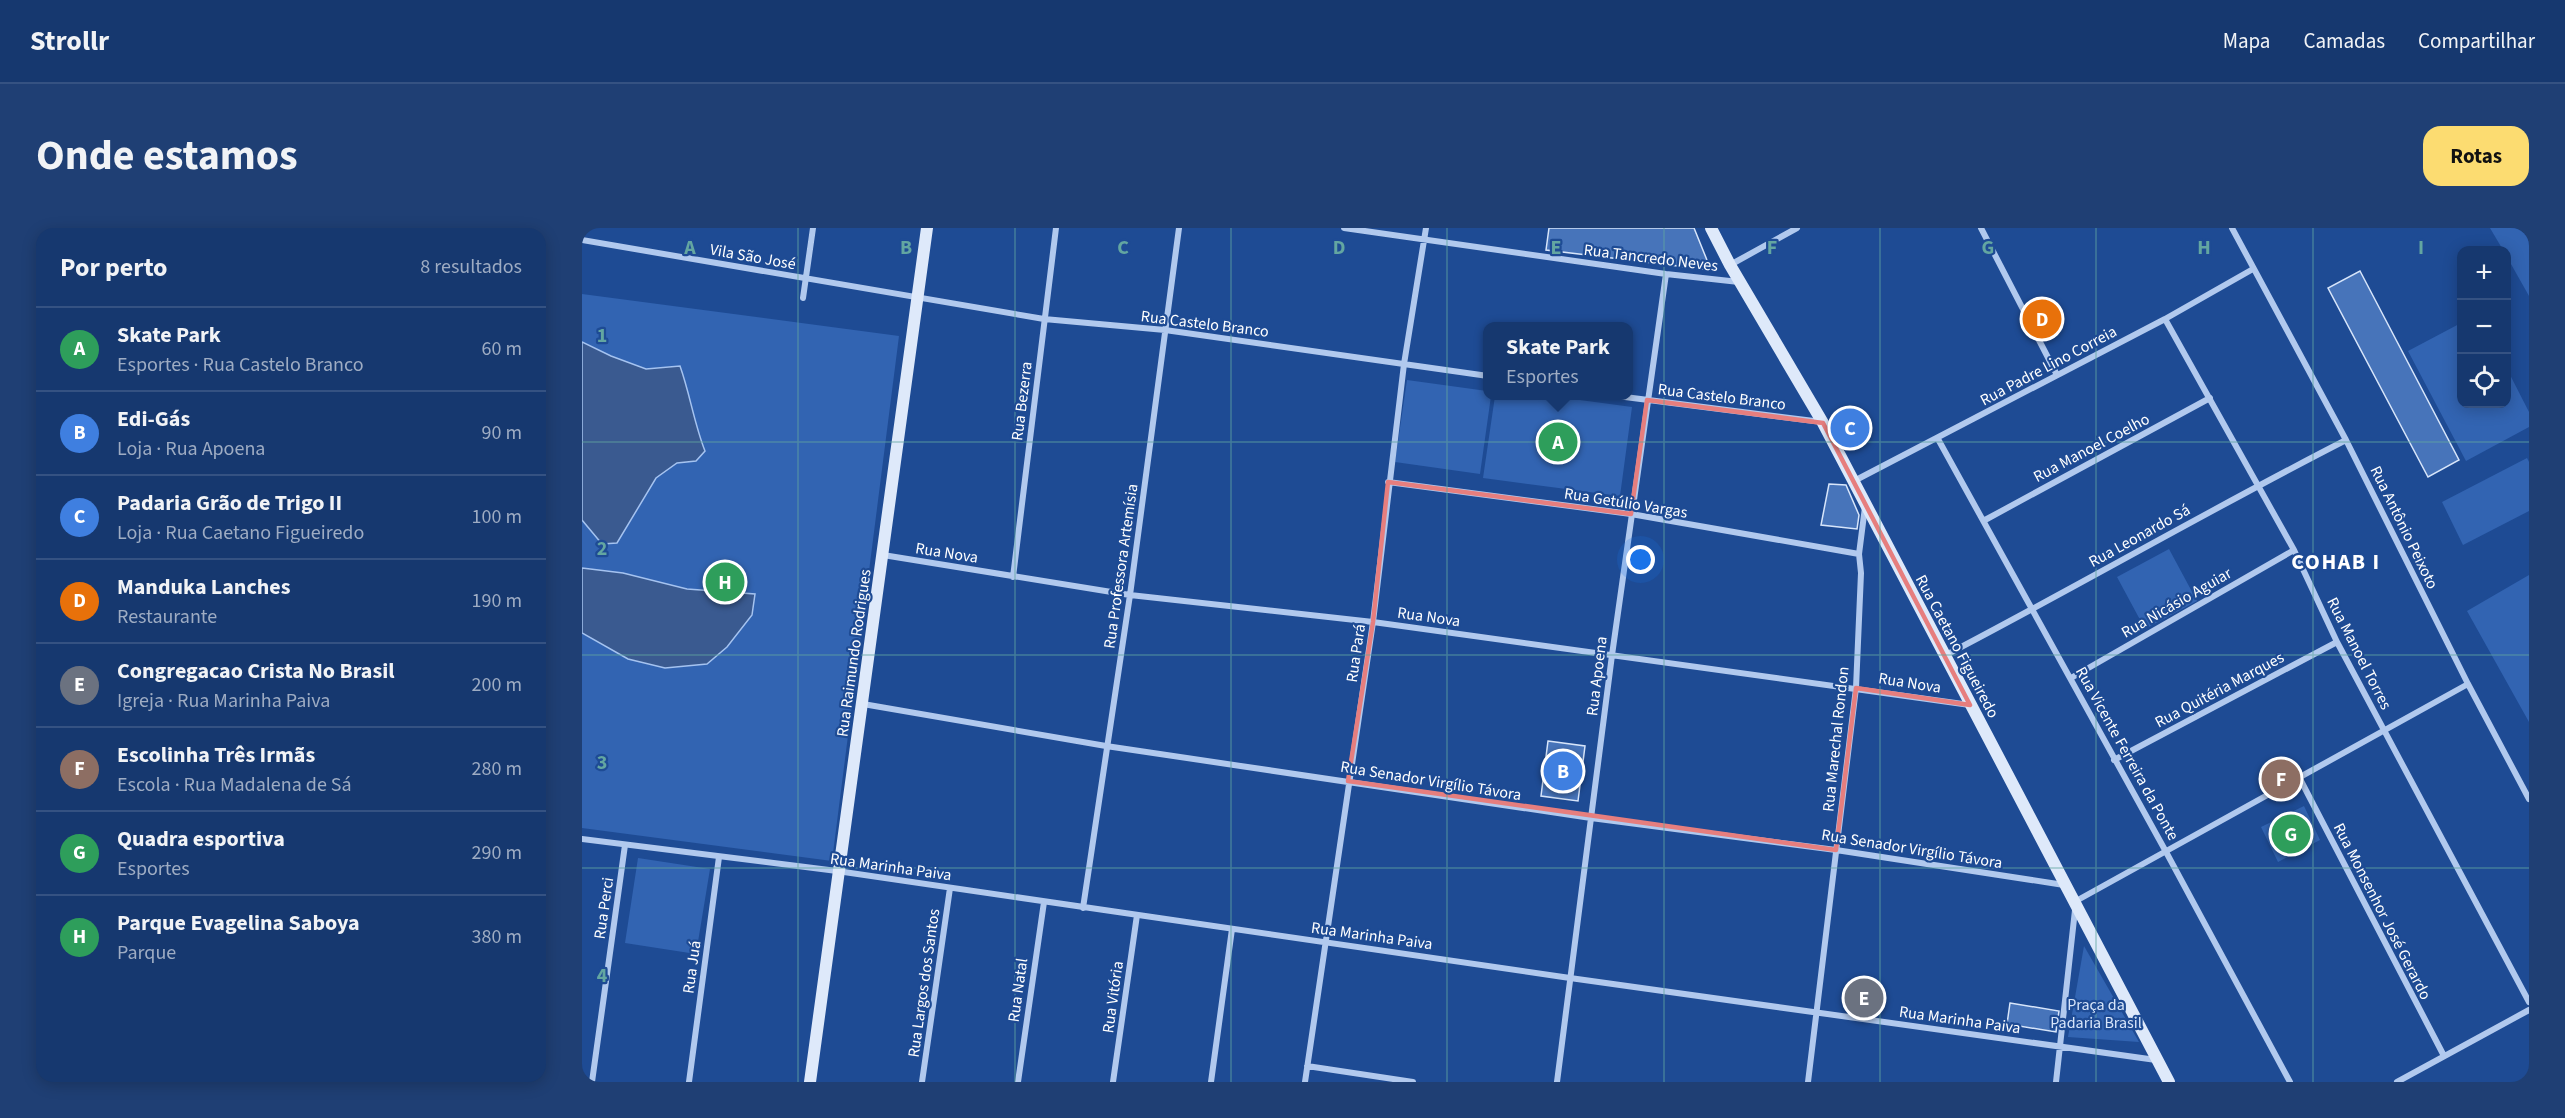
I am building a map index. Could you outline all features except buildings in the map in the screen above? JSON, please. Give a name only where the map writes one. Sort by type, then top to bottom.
[{"type":"main road","name":"Rua Raimundo Rodrigues","points":[[810,1082],[837,871],[863,704],[927,228]]},
{"type":"main road","name":"Rua Caetano Figueiredo","points":[[1711,228],[1823,423],[1946,655],[1970,705],[2068,885],[2169,1082]]},
{"type":"street","points":[[803,298],[813,228]]},
{"type":"street","name":"Rua Bezerra","points":[[1012,577],[1056,228]]},
{"type":"street","name":"Rua Professora Artemísia","points":[[1083,908],[1130,595],[1179,228]]},
{"type":"street","name":"Rua Tancredo Neves","points":[[1344,228],[1666,274],[1741,282]]},
{"type":"street","name":"Rua Pará","points":[[1305,1082],[1373,622],[1388,482],[1426,228]]},
{"type":"street","points":[[1730,264],[1797,228]]},
{"type":"street","points":[[1981,228],[2057,375]]},
{"type":"street","name":"Rua Antônio Peixoto","points":[[2232,228],[2346,440],[2468,684],[2529,799]]},
{"type":"street","name":"Vila São José","points":[[582,240],[919,297]]},
{"type":"street","name":"Rua Padre Lino Correia","points":[[1853,481],[1938,439],[2165,319],[2253,268]]},
{"type":"street","name":"Rua Apoena","points":[[1557,1082],[1631,514],[1666,274]]},
{"type":"street","name":"Rua Castelo Branco","points":[[919,297],[1044,319],[1165,330],[1483,375]]},
{"type":"street","name":"Rua Manoel Torres","points":[[2165,319],[2294,550],[2337,642],[2529,1002]]},
{"type":"street","name":"Rua Castelo Branco","points":[[1633,398],[1823,423]]},
{"type":"street","name":"Rua Manoel Coelho","points":[[1985,520],[2210,398]]},
{"type":"street","name":"Rua Vicente Ferreira da Ponte","points":[[1938,439],[1985,520],[2290,1082]]},
{"type":"street","name":"Rua Leonardo Sá","points":[[1946,655],[2258,485],[2346,440]]},
{"type":"street","name":"Rua Getúlio Vargas","points":[[1388,482],[1631,514],[1859,554]]},
{"type":"street","name":"Rua Marechal Rondon","points":[[1808,1082],[1856,688],[1861,573],[1859,554],[1865,505]]},
{"type":"street","name":"Rua Nicásio Aguiar","points":[[2071,678],[2294,550]]},
{"type":"street","name":"Rua Nova","points":[[883,555],[1130,595],[1373,622],[1970,705]]},
{"type":"street","name":"Rua Quitéria Marques","points":[[2114,759],[2337,642]]},
{"type":"street","points":[[2056,1082],[2076,901],[2468,684]]},
{"type":"street","name":"Rua Senador Virgílio Távora","points":[[863,704],[1106,746],[1591,818],[1836,850],[2068,885]]},
{"type":"street","name":"Rua Monsenhor José Gerardo","points":[[2299,777],[2444,1056]]},
{"type":"street","name":"Rua Marinha Paiva","points":[[582,839],[837,871],[1570,978],[2157,1060]]},
{"type":"street","name":"Rua Perci","points":[[592,1082],[625,844]]},
{"type":"street","name":"Rua Juá","points":[[689,1082],[719,857]]},
{"type":"street","name":"Rua Largos dos Santos","points":[[922,1082],[950,888]]},
{"type":"street","name":"Rua Natal","points":[[1018,1082],[1044,902]]},
{"type":"street","name":"Rua Vitória","points":[[1113,1082],[1137,915]]},
{"type":"street","points":[[1211,1082],[1232,929]]},
{"type":"street","points":[[2397,1082],[2529,1010]]},
{"type":"street","points":[[1307,1066],[1413,1082]]},
{"type":"highlighted area","points":[[1647,400],[1823,423],[1970,705],[1856,688],[1836,850],[1348,781],[1373,622],[1388,482],[1631,514]]},
{"type":"green space","points":[[2490,228],[2529,228],[2529,296],[2511,264],[2511,246],[2501,246]]},
{"type":"green space","points":[[582,294],[899,336],[832,861],[582,828]]},
{"type":"green space","points":[[2457,325],[2457,408],[2511,408],[2511,377],[2529,412],[2529,427],[2466,461],[2408,351]]},
{"type":"green space","points":[[1407,380],[1483,390],[1483,400],[1490,400],[1480,474],[1395,462]]},
{"type":"green space","points":[[1494,400],[1580,400],[1632,407],[1620,496],[1483,478]]},
{"type":"green space","points":[[2527,458],[2529,462],[2529,511],[2463,545],[2442,502]]},
{"type":"green space","points":[[2169,549],[2197,601],[2145,629],[2117,577]]},
{"type":"green space","points":[[2529,575],[2529,722],[2467,611]]},
{"type":"green space","points":[[2304,806],[2320,840],[2278,862],[2261,827]]},
{"type":"green space","points":[[638,858],[710,869],[696,954],[625,943]]},
{"type":"green space","name":"Praça da Padaria Brasil","points":[[2084,946],[2139,1042],[2068,1037]]},
{"type":"shaded area","points":[[582,342],[646,369],[680,366],[705,451],[696,461],[677,463],[656,478],[617,543],[602,544],[582,520]]},
{"type":"shaded area","points":[[582,568],[623,573],[687,589],[755,594],[752,615],[727,647],[707,664],[665,668],[628,659],[582,633]]},
{"type":"place","name":"Manduka Lanches","points":[[2042,319]]},
{"type":"place","name":"Padaria Grão de Trigo II","points":[[1850,428]]},
{"type":"place","name":"Skate Park","points":[[1558,442]]},
{"type":"place","name":"Parque Evagelina Saboya","points":[[725,582]]},
{"type":"place","name":"Edi-Gás","points":[[1563,771]]},
{"type":"place","name":"Escolinha Três Irmãs","points":[[2281,779]]},
{"type":"place","name":"Quadra esportiva","points":[[2291,834]]},
{"type":"place","name":"Congregacao Crista No Brasil","points":[[1864,998]]},
{"type":"district","name":"COHAB I","points":[[2336,561]]}]
